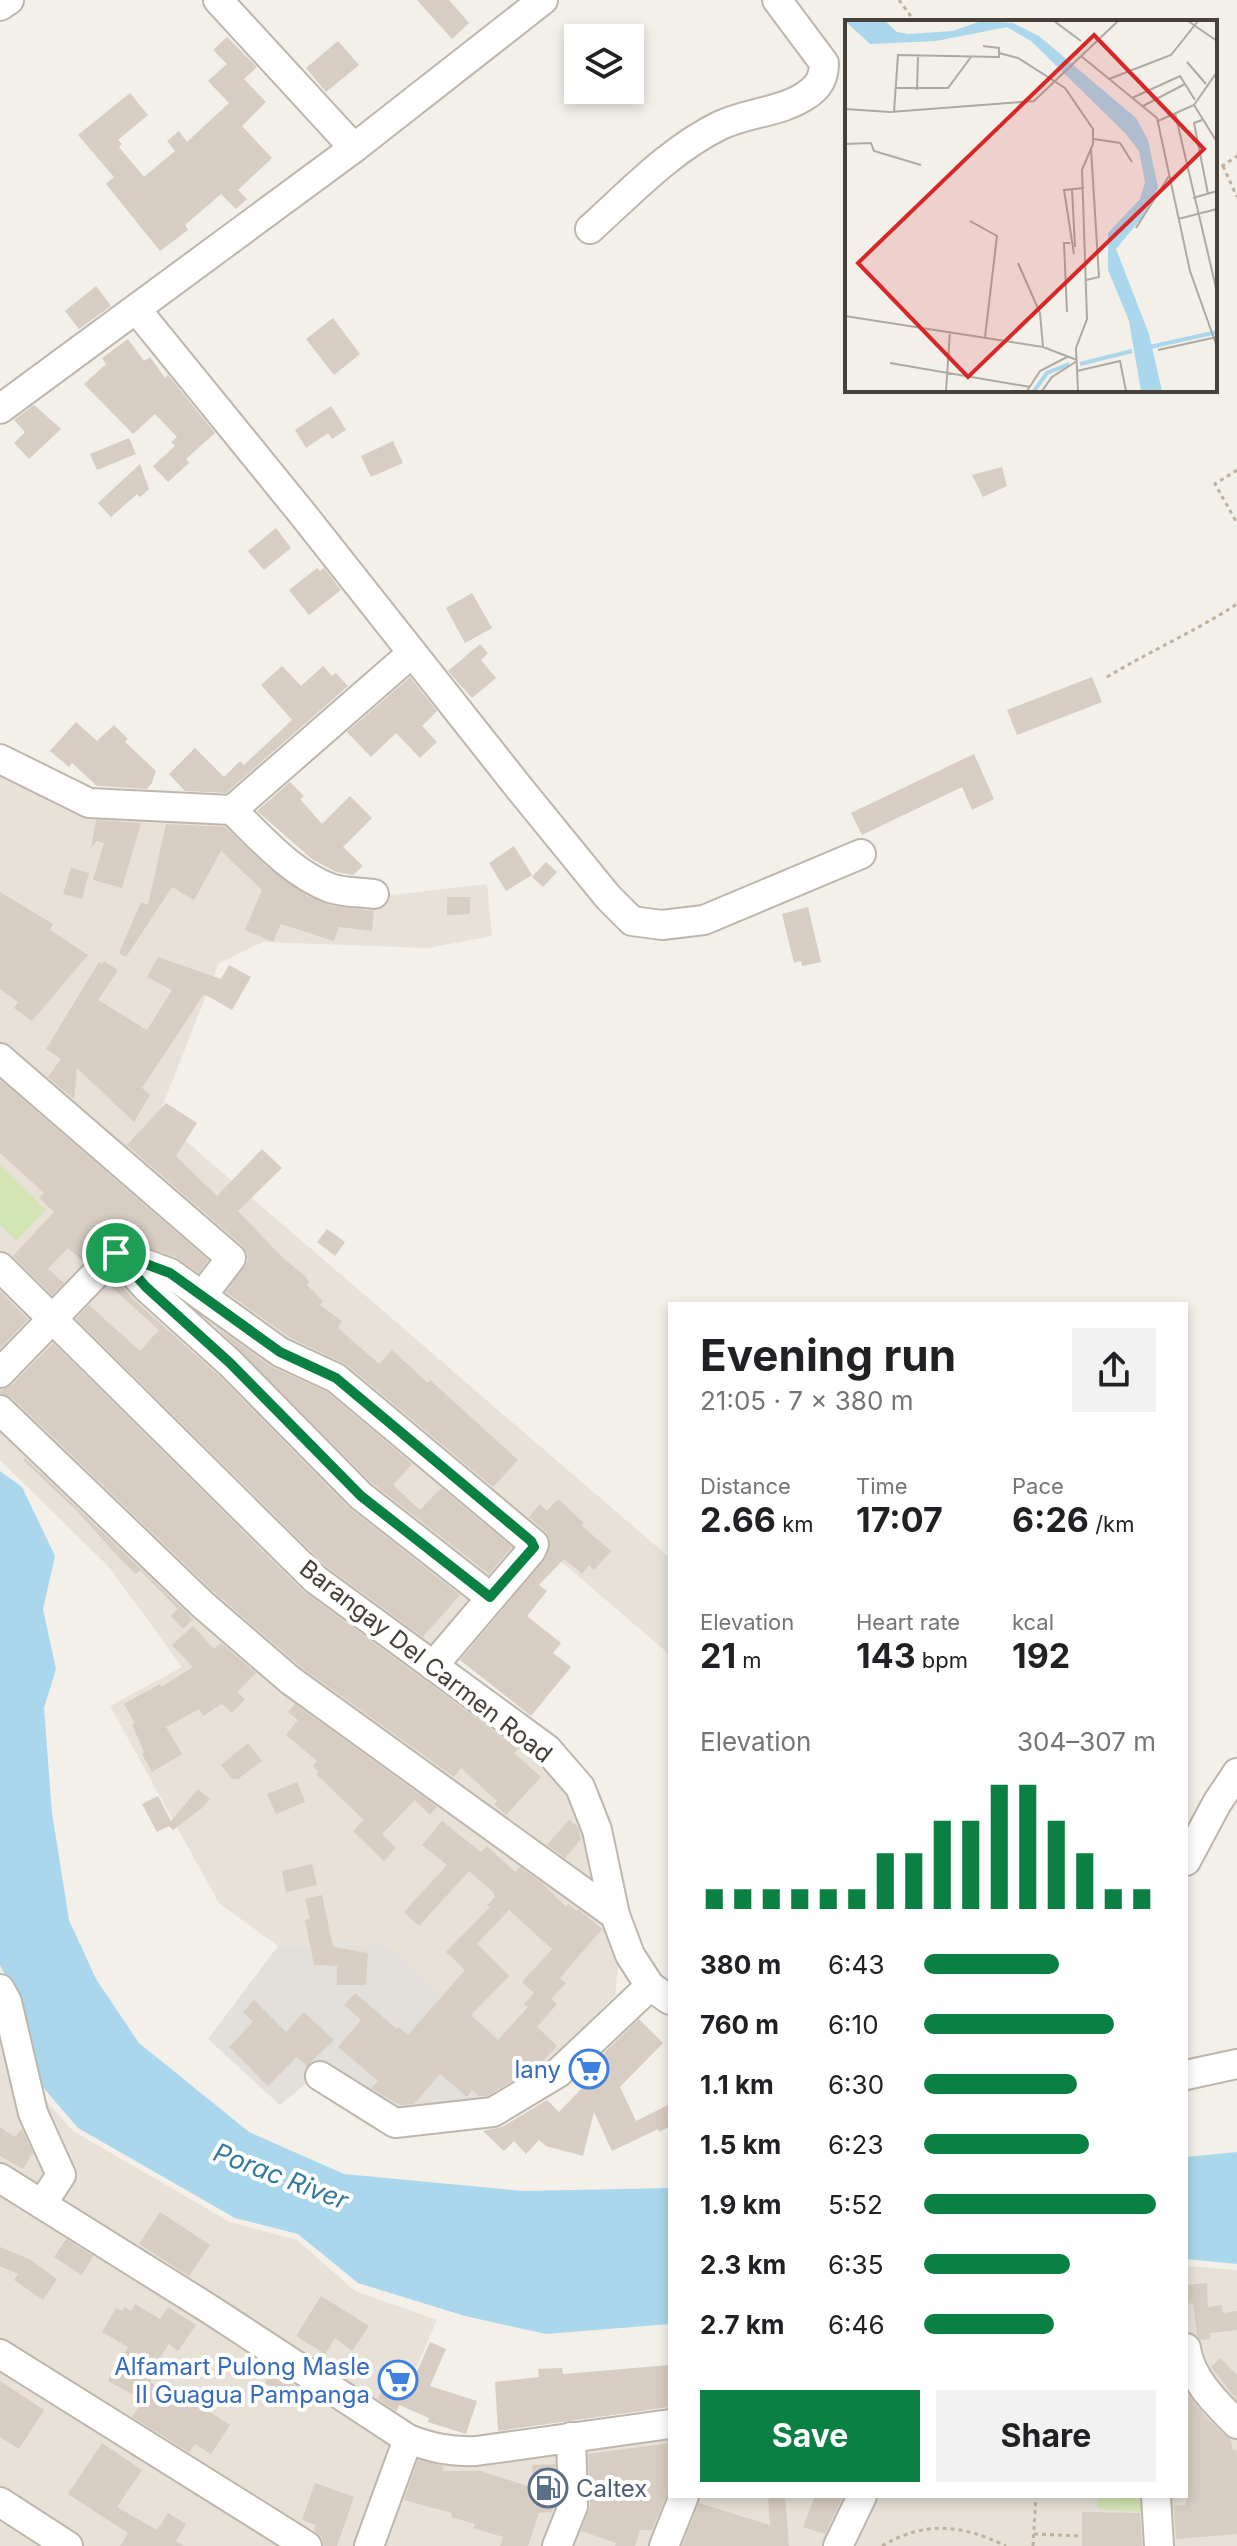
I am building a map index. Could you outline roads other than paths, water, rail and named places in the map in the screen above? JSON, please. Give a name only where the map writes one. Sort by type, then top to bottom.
[{"type":"street","points":[[0,6],[9,0]]},
{"type":"street","points":[[218,0],[354,148]]},
{"type":"street","points":[[590,229],[693,140],[725,123],[794,103],[811,92],[824,76],[824,63],[777,0]]},
{"type":"street","points":[[0,409],[354,148],[529,4]]},
{"type":"street","points":[[136,309],[608,897],[632,921],[662,925],[704,920],[861,854]]},
{"type":"street","points":[[232,810],[412,653]]},
{"type":"street","points":[[0,759],[89,803],[232,810],[284,860],[309,878],[333,889],[374,894]]},
{"type":"street","points":[[0,1058],[231,1258],[202,1296]]},
{"type":"street","points":[[116,1253],[170,1273],[280,1352],[336,1378],[534,1544],[433,1666]]},
{"type":"street","points":[[0,1373],[116,1253]]},
{"type":"street","points":[[116,1253],[146,1287],[230,1363],[361,1496],[490,1597]]},
{"type":"street","name":"Barangay Del Carmen Road","points":[[0,1267],[315,1579],[547,1749],[580,1787],[597,1830],[615,1915],[630,1955],[660,1993]]},
{"type":"street","points":[[0,1410],[202,1604],[290,1680],[615,1915]]},
{"type":"street","points":[[1188,1857],[1237,1773]]},
{"type":"street","points":[[0,1989],[7,2002],[33,2113],[61,2175],[42,2204]]},
{"type":"street","points":[[320,2076],[395,2123],[493,2112],[558,2073],[660,1993]]},
{"type":"street","points":[[1188,2075],[1237,2064]]},
{"type":"street","points":[[0,2178],[211,2310],[408,2439],[432,2448],[453,2452],[476,2451],[668,2424]]},
{"type":"street","points":[[0,2354],[307,2546]]},
{"type":"street","points":[[1188,2362],[1201,2384],[1237,2424]]},
{"type":"street","points":[[557,2546],[573,2506],[571,2437]]},
{"type":"street","points":[[369,2546],[408,2439]]},
{"type":"street","points":[[664,2546],[683,2498]]},
{"type":"street","points":[[838,2546],[861,2498]]},
{"type":"street","points":[[1156,2498],[1159,2546]]},
{"type":"street","points":[[0,2502],[68,2546]]},
{"type":"water","name":"Porac River","points":[[0,1471],[22,1487],[55,1556],[43,1609],[56,1669],[44,1708],[52,1813],[69,1920],[96,1979],[139,2043],[249,2132],[344,2174],[524,2191],[668,2188],[668,2324],[546,2334],[465,2316],[358,2283],[298,2234],[235,2218],[78,2128],[41,2085],[12,1989],[0,1965]]},
{"type":"water","points":[[1237,2152],[1237,2264],[1188,2259],[1188,2157]]},
{"type":"place","name":"lany","points":[[589,2069]]},
{"type":"place","name":"Alfamart Pulong Masle II Guagua Pampanga","points":[[398,2380]]},
{"type":"place","name":"Caltex","points":[[548,2488]]}]
